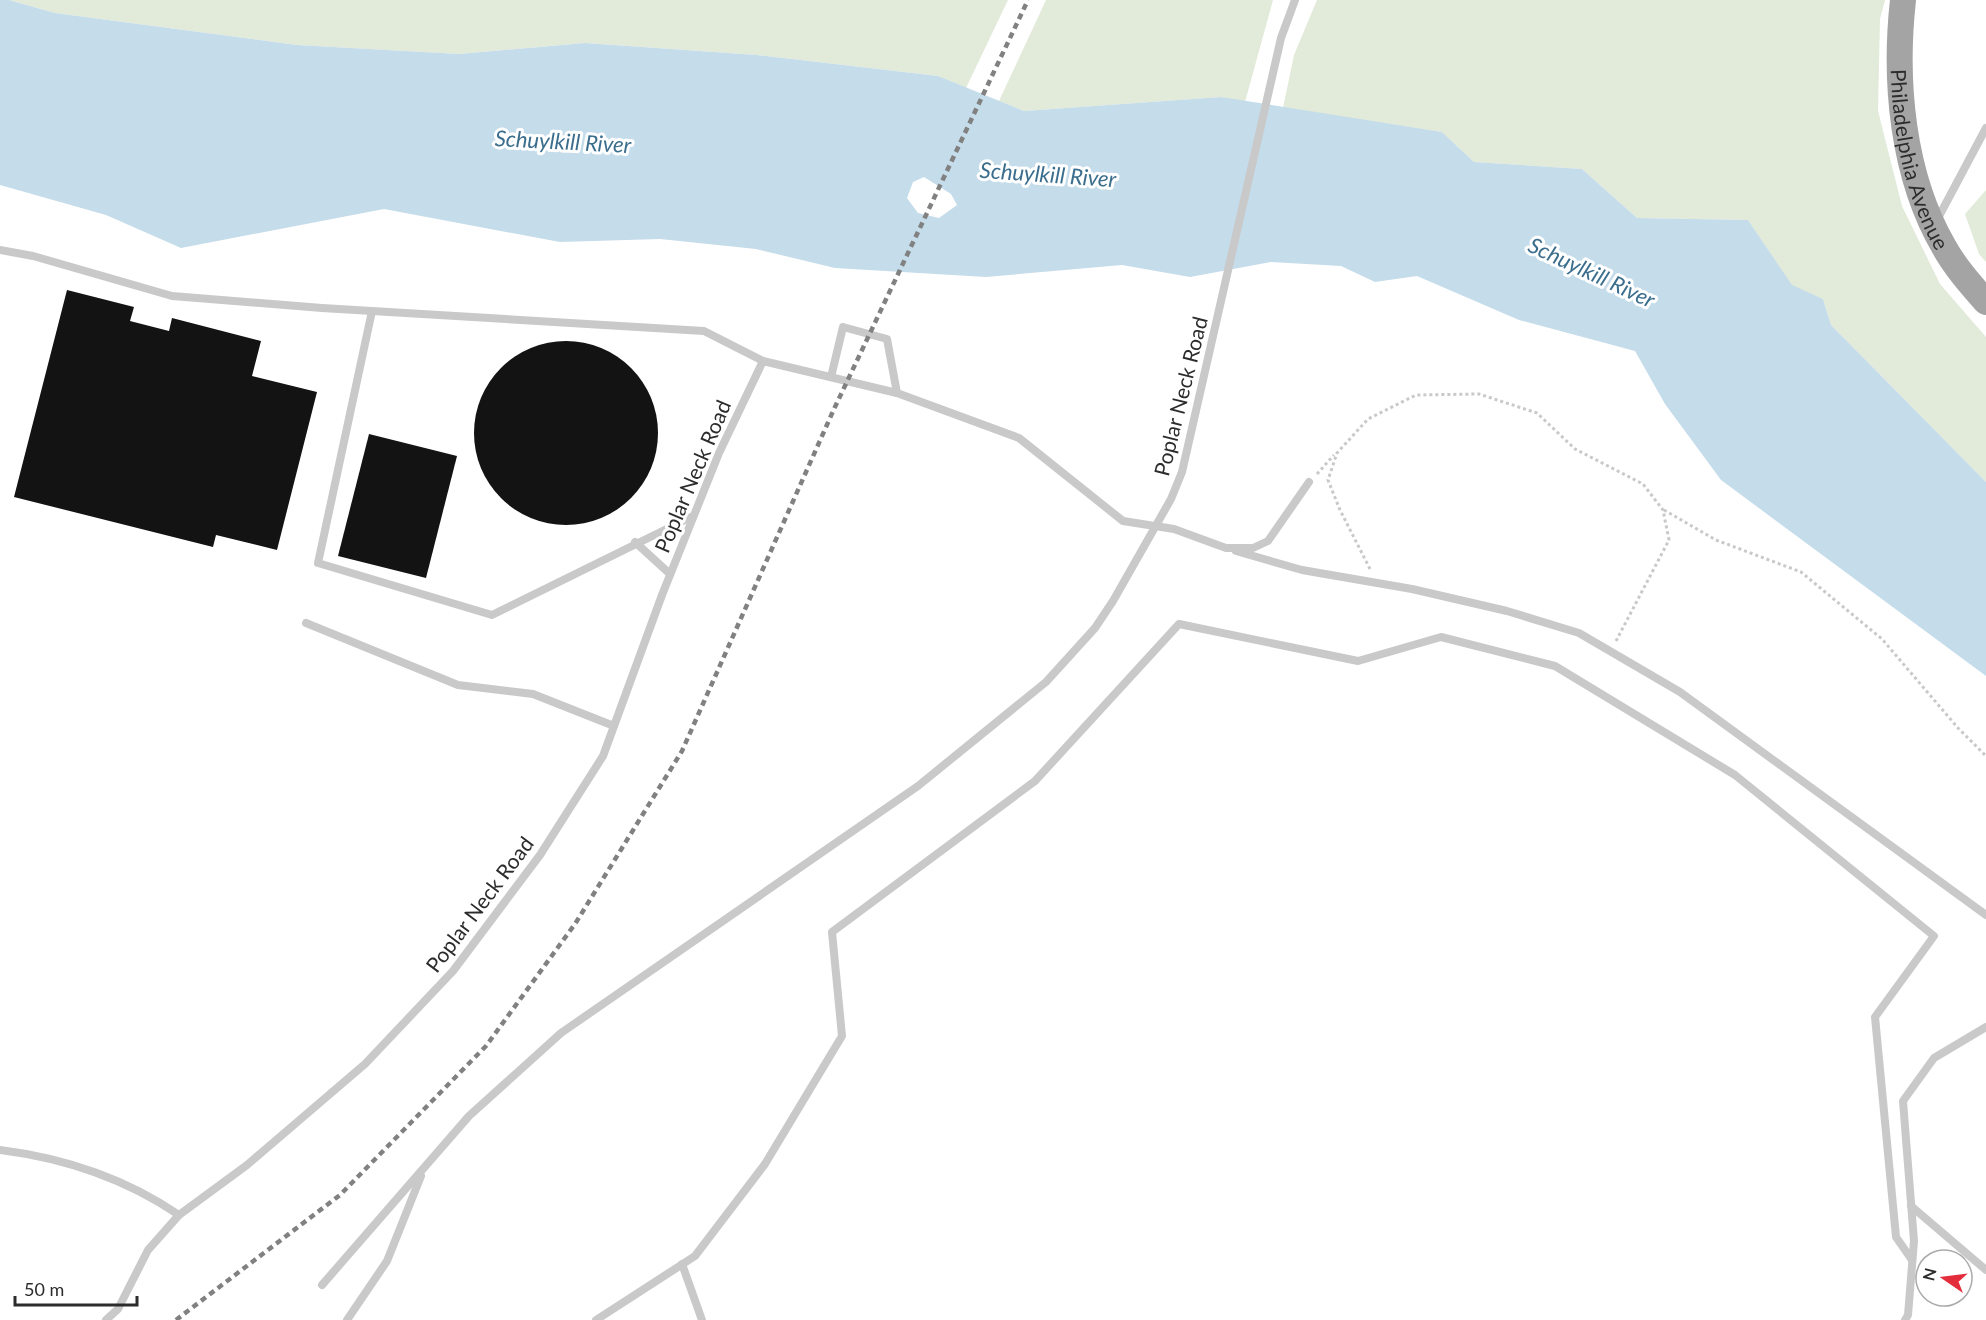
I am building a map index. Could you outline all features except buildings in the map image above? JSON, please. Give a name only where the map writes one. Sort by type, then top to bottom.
[{"type":"main road","name":"Philadelphia Avenue","points":[[1903,0],[1900,33],[1902,87],[1909,153],[1917,186],[1933,227],[1964,276],[1986,302]]},
{"type":"lane","name":"Poplar Neck Road","points":[[322,1285],[495,1091],[561,1033],[918,786],[1024,702],[1066,661],[1095,628],[1113,601],[1179,481],[1191,440],[1281,38],[1295,0]]},
{"type":"lane","points":[[1933,227],[1986,128]]},
{"type":"lane","points":[[0,250],[33,256],[172,296],[372,311],[704,331],[763,361],[897,393],[1019,438],[1123,521],[1154,528],[1174,529],[1226,548],[1302,570],[1507,610],[1579,633],[1612,650],[1680,692],[1986,915]]},
{"type":"lane","points":[[372,311],[318,563],[492,615],[635,542],[693,516]]},
{"type":"lane","points":[[831,377],[843,327],[887,339],[897,393]]},
{"type":"lane","name":"Poplar Neck Road","points":[[106,1320],[118,1309],[148,1250],[179,1215],[247,1165],[365,1064],[453,971],[540,855],[603,756],[693,516],[719,453],[763,361]]},
{"type":"lane","points":[[1226,548],[1253,548],[1268,541],[1309,483]]},
{"type":"lane","points":[[635,542],[670,574]]},
{"type":"lane","points":[[306,623],[458,685],[532,694],[614,726]]},
{"type":"lane","points":[[596,1320],[695,1256],[765,1164],[842,1036],[832,932],[1035,781],[1179,624],[1358,661],[1441,637],[1555,666],[1735,775],[1934,936],[1875,1017],[1896,1237],[1912,1260]]},
{"type":"lane","points":[[1905,1320],[1908,1315],[1914,1241],[1903,1101],[1934,1058],[1986,1027]]},
{"type":"lane","points":[[0,1150],[52,1158],[97,1173],[152,1197],[179,1215]]},
{"type":"lane","points":[[347,1320],[387,1261],[425,1167]]},
{"type":"lane","points":[[1911,1206],[1986,1270]]},
{"type":"lane","points":[[682,1264],[702,1320]]},
{"type":"path","points":[[1309,483],[1368,420],[1416,395],[1479,394],[1537,413],[1575,449],[1643,484],[1663,510],[1716,540],[1801,572],[1882,639],[1958,728],[1986,756]]},
{"type":"path","points":[[1336,453],[1328,480],[1361,554],[1378,583]]},
{"type":"path","points":[[1612,650],[1669,540],[1663,510]]},
{"type":"green space","points":[[9,0],[1008,0],[966,88],[938,76],[757,55],[585,43],[459,54],[297,45],[55,13]]},
{"type":"green space","points":[[1046,0],[1273,0],[1245,102],[1221,97],[1024,111],[999,101]]},
{"type":"green space","points":[[1317,0],[1885,0],[1880,19],[1878,111],[1902,206],[1940,284],[1986,337],[1986,482],[1831,325],[1823,299],[1792,286],[1748,220],[1637,218],[1582,169],[1474,162],[1442,132],[1283,108],[1294,55]]},
{"type":"green space","points":[[1986,190],[1986,262],[1979,254],[1965,214]]},
{"type":"water","name":"Schuylkill River","points":[[0,0],[9,0],[55,13],[297,45],[459,54],[585,43],[757,55],[938,76],[1024,111],[1221,97],[1442,132],[1474,162],[1582,169],[1637,218],[1748,220],[1792,285],[1823,299],[1831,325],[1986,482],[1986,676],[1721,480],[1665,404],[1635,351],[1519,320],[1417,276],[1375,282],[1341,266],[1271,262],[1190,277],[1122,265],[986,277],[835,268],[756,249],[660,239],[560,242],[384,209],[181,248],[106,215],[0,185]],"holes":[[[924,177],[951,194],[957,205],[939,218],[918,213],[907,198],[913,182]]]},
{"type":"railway","points":[[176,1320],[340,1195],[486,1046],[575,924],[682,751],[834,409],[1028,0]]}]
